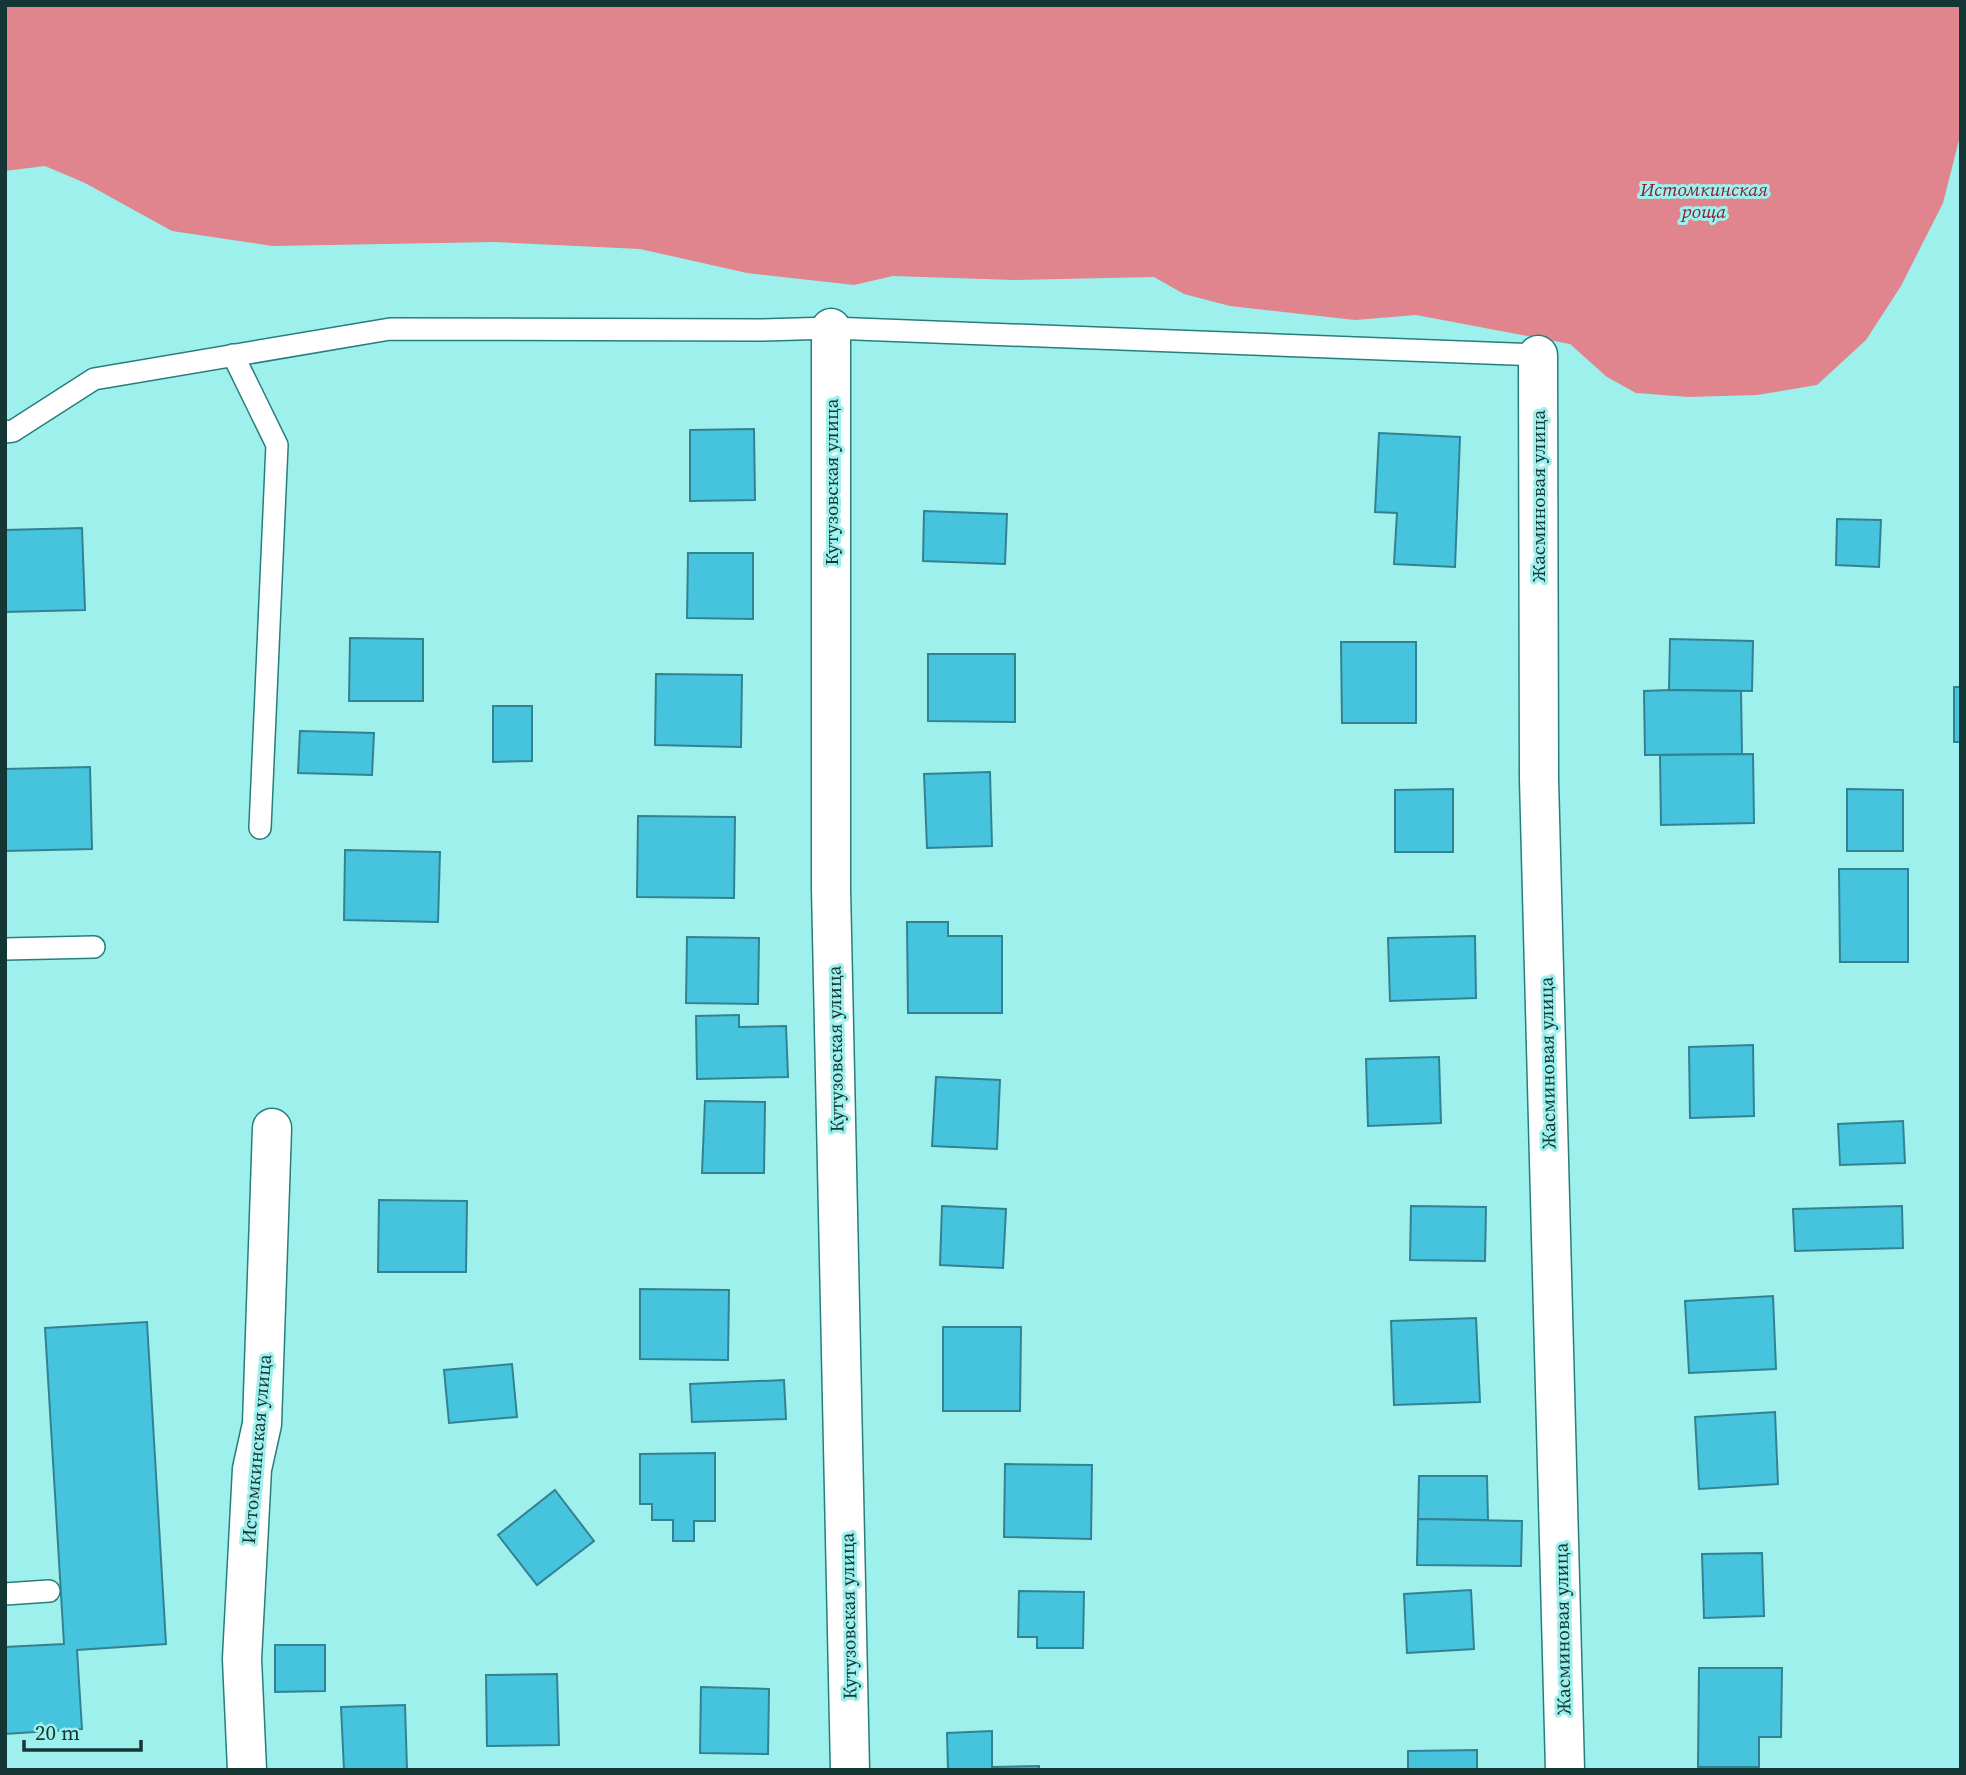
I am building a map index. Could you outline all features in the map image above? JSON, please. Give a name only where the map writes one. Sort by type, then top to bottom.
[{"type":"street","name":"Кутузовская улица","points":[[831,328],[831,888],[850,1770]]},
{"type":"street","name":"Жасминовая улица","points":[[1538,355],[1539,779],[1565,1770]]},
{"type":"street","name":"Истомкинская улица","points":[[247,1770],[242,1659],[252,1469],[262,1424],[272,1128]]},
{"type":"lane","points":[[5,432],[13,431],[94,379],[390,329],[831,328],[1538,355]]},
{"type":"lane","points":[[233,355],[277,445],[260,828]]},
{"type":"lane","points":[[5,949],[94,947]]},
{"type":"lane","points":[[5,1594],[49,1591]]},
{"type":"green space","name":"Истомкинская роща","points":[[5,5],[1961,5],[1961,132],[1943,203],[1901,286],[1866,340],[1817,385],[1757,395],[1688,397],[1636,393],[1607,377],[1570,344],[1416,315],[1355,320],[1230,306],[1184,294],[1154,277],[1014,280],[893,276],[854,285],[747,273],[640,249],[495,242],[273,246],[172,231],[85,183],[45,166],[5,171]]},
{"type":"building","points":[[754,429],[755,500],[690,501],[690,430]]},
{"type":"building","points":[[1379,433],[1460,437],[1455,567],[1394,564],[1397,513],[1375,512]]},
{"type":"building","points":[[924,511],[1007,514],[1005,564],[923,561]]},
{"type":"building","points":[[1837,519],[1881,520],[1879,567],[1836,565]]},
{"type":"building","points":[[82,528],[85,610],[5,612],[5,530]]},
{"type":"building","points":[[688,553],[753,553],[753,619],[687,618]]},
{"type":"building","points":[[350,638],[423,639],[423,701],[349,701]]},
{"type":"building","points":[[1670,639],[1753,641],[1752,691],[1669,690]]},
{"type":"building","points":[[1341,642],[1416,642],[1416,723],[1342,723]]},
{"type":"building","points":[[928,654],[1015,654],[1015,722],[928,721]]},
{"type":"building","points":[[656,674],[742,675],[741,747],[655,745]]},
{"type":"building","points":[[1954,687],[1961,687],[1961,742],[1954,742]]},
{"type":"building","points":[[1644,691],[1741,691],[1742,754],[1645,755]]},
{"type":"building","points":[[493,706],[532,706],[532,761],[493,762]]},
{"type":"building","points":[[300,731],[374,733],[372,775],[298,773]]},
{"type":"building","points":[[1753,754],[1754,823],[1661,825],[1660,755]]},
{"type":"building","points":[[90,767],[92,849],[5,851],[5,769]]},
{"type":"building","points":[[990,772],[992,846],[927,848],[924,774]]},
{"type":"building","points":[[1453,789],[1453,852],[1395,852],[1395,790]]},
{"type":"building","points":[[1847,789],[1903,790],[1903,851],[1847,851]]},
{"type":"building","points":[[638,816],[735,817],[734,898],[637,897]]},
{"type":"building","points":[[345,850],[440,852],[438,922],[344,920]]},
{"type":"building","points":[[1839,869],[1908,869],[1908,962],[1840,962]]},
{"type":"building","points":[[907,922],[948,922],[948,936],[1002,936],[1002,1013],[908,1013]]},
{"type":"building","points":[[1475,936],[1476,998],[1390,1001],[1388,938]]},
{"type":"building","points":[[687,937],[759,938],[758,1004],[686,1003]]},
{"type":"building","points":[[739,1015],[739,1027],[786,1026],[788,1077],[697,1079],[696,1016]]},
{"type":"building","points":[[1753,1045],[1754,1116],[1690,1118],[1689,1047]]},
{"type":"building","points":[[1439,1057],[1441,1123],[1368,1126],[1366,1059]]},
{"type":"building","points":[[936,1077],[1000,1080],[997,1149],[932,1146]]},
{"type":"building","points":[[705,1101],[765,1102],[764,1173],[702,1173]]},
{"type":"building","points":[[1903,1121],[1905,1163],[1840,1165],[1838,1124]]},
{"type":"building","points":[[379,1200],[467,1201],[466,1272],[378,1272]]},
{"type":"building","points":[[942,1206],[1006,1209],[1003,1268],[940,1265]]},
{"type":"building","points":[[1411,1206],[1486,1207],[1485,1261],[1410,1260]]},
{"type":"building","points":[[1902,1206],[1903,1248],[1795,1251],[1793,1209]]},
{"type":"building","points":[[640,1289],[729,1290],[728,1360],[640,1359]]},
{"type":"building","points":[[1773,1296],[1776,1369],[1689,1373],[1685,1301]]},
{"type":"building","points":[[1476,1318],[1480,1402],[1394,1405],[1391,1321]]},
{"type":"building","points":[[147,1322],[166,1644],[77,1650],[82,1729],[5,1734],[5,1647],[64,1644],[45,1328]]},
{"type":"building","points":[[943,1327],[1021,1327],[1020,1411],[943,1411]]},
{"type":"building","points":[[512,1364],[517,1417],[449,1423],[444,1370]]},
{"type":"building","points":[[784,1380],[786,1419],[692,1422],[690,1384]]},
{"type":"building","points":[[1775,1412],[1778,1484],[1699,1489],[1695,1417]]},
{"type":"building","points":[[715,1453],[715,1521],[694,1521],[694,1541],[673,1541],[673,1520],[652,1520],[652,1504],[640,1504],[640,1454]]},
{"type":"building","points":[[1005,1464],[1092,1465],[1091,1539],[1004,1537]]},
{"type":"building","points":[[1419,1476],[1487,1476],[1488,1520],[1418,1519]]},
{"type":"building","points":[[555,1490],[594,1541],[537,1585],[498,1535]]},
{"type":"building","points":[[1418,1519],[1522,1521],[1521,1566],[1417,1565]]},
{"type":"building","points":[[1762,1553],[1764,1616],[1704,1618],[1702,1554]]},
{"type":"building","points":[[1471,1590],[1474,1649],[1407,1653],[1404,1594]]},
{"type":"building","points":[[1019,1591],[1084,1592],[1083,1648],[1037,1648],[1037,1637],[1018,1637]]},
{"type":"building","points":[[275,1645],[325,1645],[325,1691],[275,1692]]},
{"type":"building","points":[[1699,1668],[1782,1668],[1781,1737],[1759,1737],[1759,1767],[1698,1767]]},
{"type":"building","points":[[557,1674],[559,1745],[487,1746],[486,1675]]},
{"type":"building","points":[[701,1687],[769,1689],[768,1754],[700,1753]]},
{"type":"building","points":[[405,1705],[407,1770],[344,1770],[341,1707]]},
{"type":"building","points":[[992,1731],[992,1767],[1039,1766],[1039,1770],[948,1770],[947,1733]]},
{"type":"building","points":[[1477,1750],[1477,1770],[1408,1770],[1408,1751]]}]
